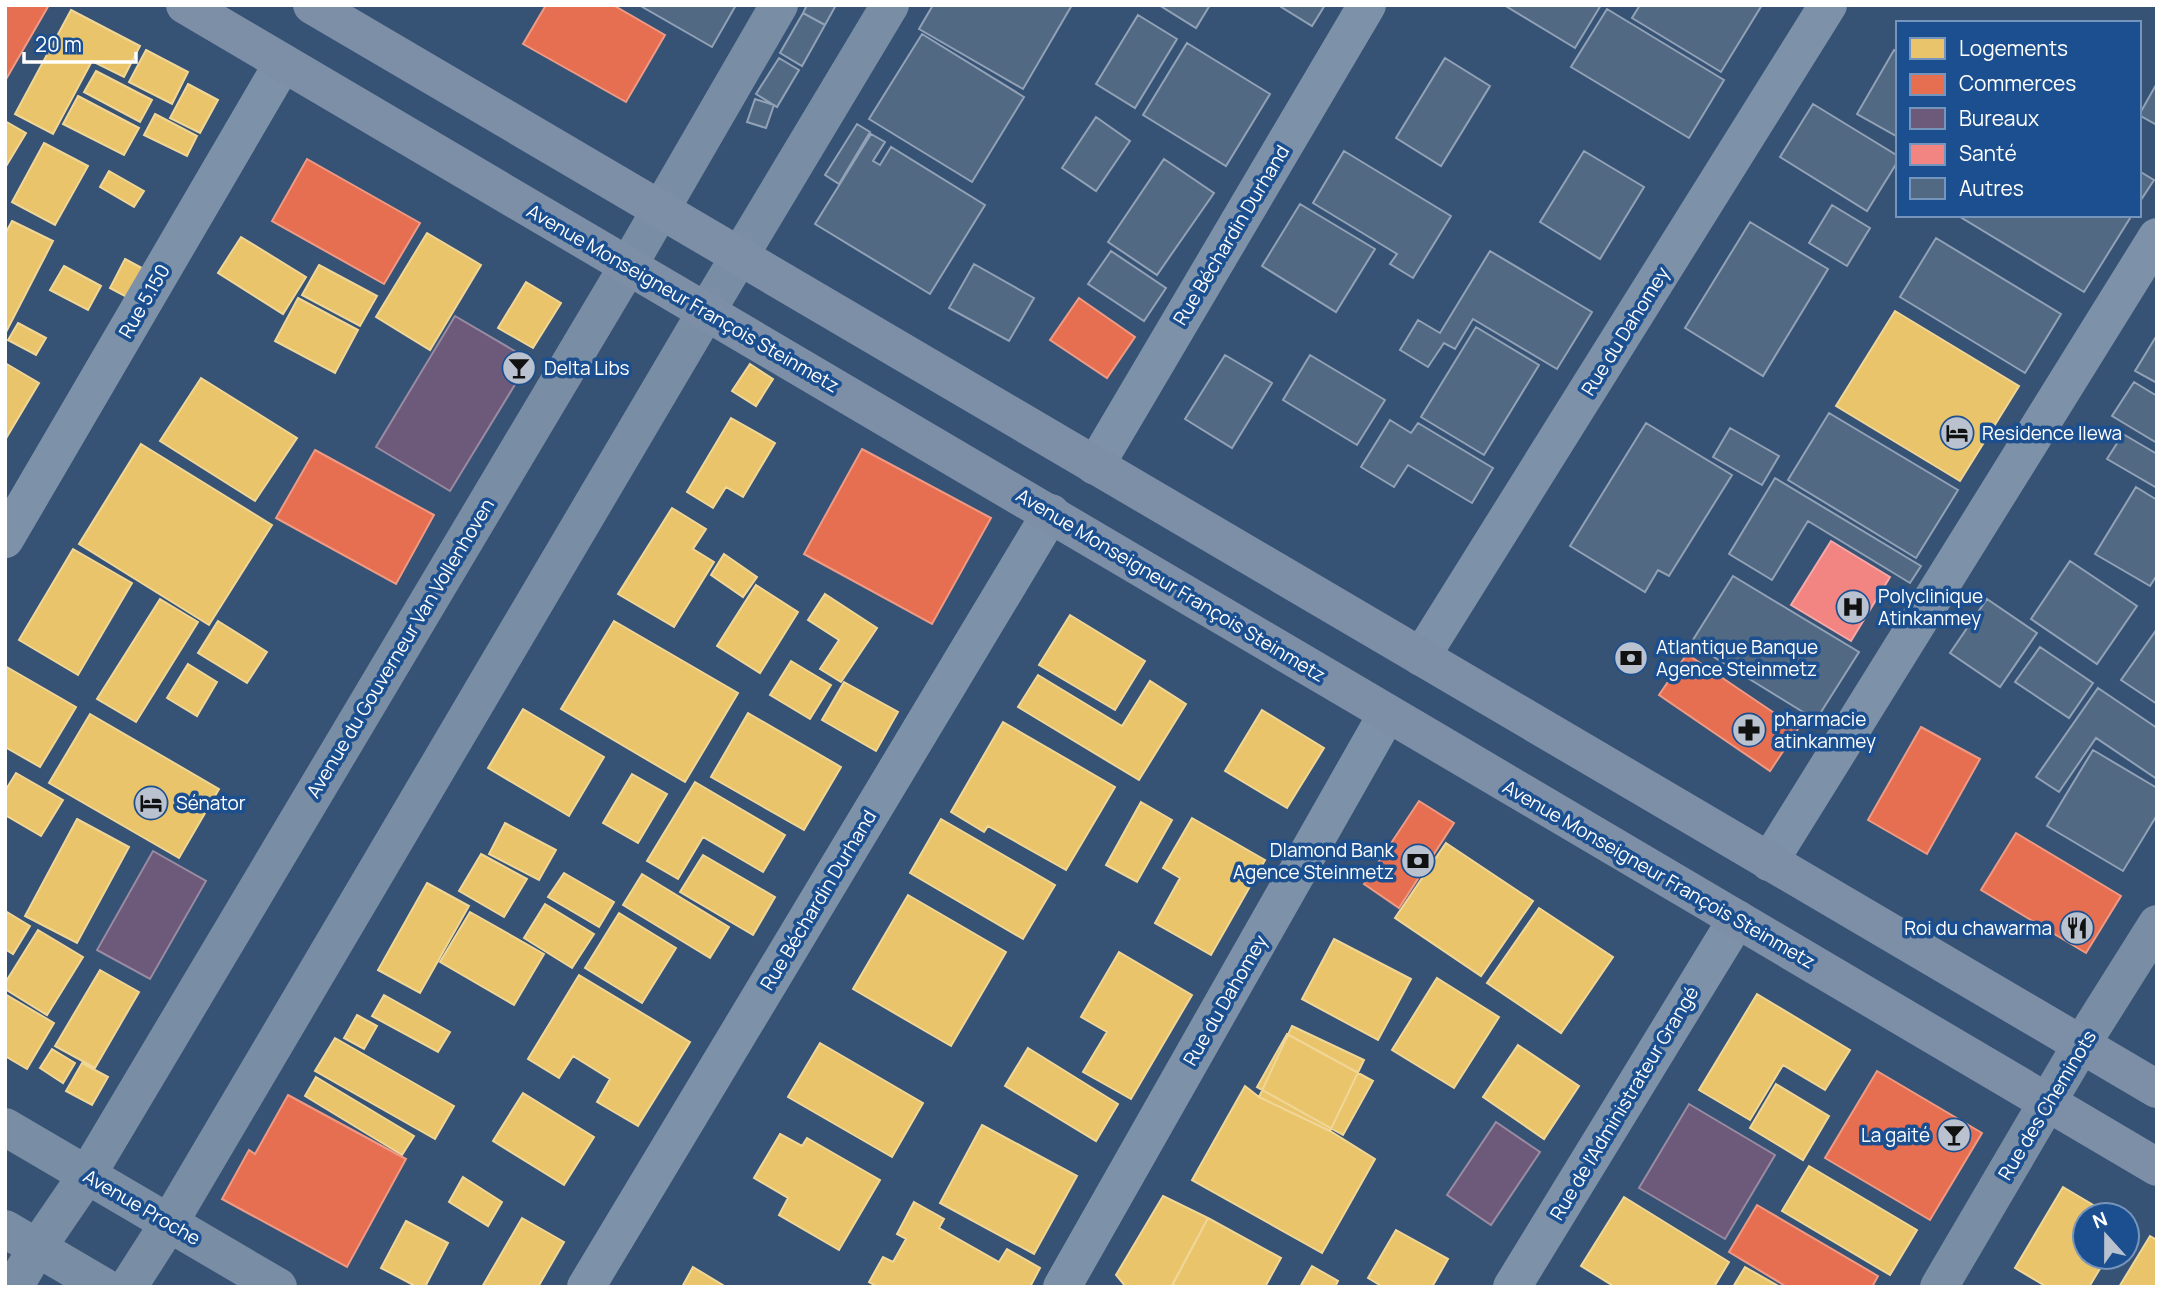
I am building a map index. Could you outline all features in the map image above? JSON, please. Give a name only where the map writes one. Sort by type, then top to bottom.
[{"type":"main road","name":"Avenue Monseigneur François Steinmetz","points":[[185,5],[2157,1167]]},
{"type":"main road","points":[[312,5],[2157,1089]]},
{"type":"main road","name":"Avenue du Gouverneur Van Vollenhoven","points":[[14,1287],[21,1239],[87,1175],[628,266],[779,5]]},
{"type":"main road","points":[[128,1287],[169,1223],[890,5]]},
{"type":"main road","name":"Rue des Cheminots","points":[[1939,1287],[2081,1045],[2157,924]]},
{"type":"main road","name":"Avenue Proche","points":[[5,1127],[278,1287]]},
{"type":"main road","points":[[21,1239],[104,1287]]},
{"type":"street","name":"Rue Béchardin Durhand","points":[[1095,466],[1367,5]]},
{"type":"street","name":"Rue du Dahomey","points":[[1421,657],[1828,5]]},
{"type":"street","name":"Rue 5.150","points":[[5,539],[282,62]]},
{"type":"street","points":[[1769,862],[2157,237]]},
{"type":"street","name":"Rue Béchardin Durhand","points":[[586,1287],[1051,513]]},
{"type":"street","name":"Rue du Dahomey","points":[[1062,1287],[1387,714]]},
{"type":"street","name":"Rue de l'Administrateur Grangé","points":[[1512,1287],[1737,919]]},
{"type":"building: Logements","points":[[71,10],[140,46],[124,77],[92,61],[53,134],[15,114]]},
{"type":"building: Logements","points":[[146,50],[188,72],[172,104],[129,82]]},
{"type":"building: Logements","points":[[96,71],[152,100],[140,122],[84,92]]},
{"type":"building: Logements","points":[[188,84],[218,100],[200,133],[170,118]]},
{"type":"building: Logements","points":[[78,96],[139,128],[124,155],[63,124]]},
{"type":"building: Logements","points":[[155,114],[197,136],[187,156],[144,135]]},
{"type":"building: Logements","points":[[5,121],[26,133],[5,168]]},
{"type":"building: Logements","points":[[44,143],[88,166],[55,225],[12,202]]},
{"type":"building: Logements","points":[[109,171],[144,191],[134,207],[100,187]]},
{"type":"building: Logements","points":[[12,221],[53,241],[5,334],[5,234]]},
{"type":"building: Logements","points":[[427,233],[481,265],[430,350],[376,317]]},
{"type":"building: Logements","points":[[241,237],[306,277],[283,314],[218,273]]},
{"type":"building: Logements","points":[[125,259],[151,273],[136,302],[110,288]]},
{"type":"building: Logements","points":[[319,265],[377,296],[360,326],[302,295]]},
{"type":"building: Logements","points":[[64,266],[101,286],[88,310],[50,290]]},
{"type":"building: Logements","points":[[526,282],[561,303],[533,348],[498,328]]},
{"type":"building: Logements","points":[[298,298],[358,330],[335,373],[275,341]]},
{"type":"building: Logements","points":[[1895,311],[2019,386],[1960,481],[1836,406]]},
{"type":"building: Logements","points":[[18,323],[46,338],[36,355],[8,340]]},
{"type":"building: Logements","points":[[5,363],[39,383],[5,440]]},
{"type":"building: Logements","points":[[750,364],[773,379],[756,406],[732,391]]},
{"type":"building: Logements","points":[[201,378],[297,438],[255,501],[160,441]]},
{"type":"building: Logements","points":[[731,418],[775,443],[743,497],[726,487],[713,508],[687,492]]},
{"type":"building: Logements","points":[[141,444],[272,525],[209,625],[79,544]]},
{"type":"building: Logements","points":[[672,508],[706,529],[693,549],[714,562],[674,627],[618,594]]},
{"type":"building: Logements","points":[[73,549],[132,583],[78,675],[19,640]]},
{"type":"building: Logements","points":[[724,554],[757,577],[743,597],[711,575]]},
{"type":"building: Logements","points":[[756,585],[798,612],[760,673],[717,646]]},
{"type":"building: Logements","points":[[825,594],[877,628],[841,682],[820,669],[839,640],[808,620]]},
{"type":"building: Logements","points":[[160,599],[198,622],[136,722],[97,699]]},
{"type":"building: Logements","points":[[1070,615],[1145,661],[1115,710],[1039,665]]},
{"type":"building: Logements","points":[[218,621],[267,652],[247,683],[198,653]]},
{"type":"building: Logements","points":[[614,621],[738,693],[685,782],[561,709]]},
{"type":"building: Logements","points":[[791,661],[831,685],[810,719],[770,695]]},
{"type":"building: Logements","points":[[188,664],[217,682],[197,716],[167,698]]},
{"type":"building: Logements","points":[[5,666],[76,707],[40,767],[5,747]]},
{"type":"building: Logements","points":[[1038,675],[1122,726],[1150,681],[1186,704],[1139,780],[1018,707]]},
{"type":"building: Logements","points":[[844,682],[898,712],[876,751],[822,720]]},
{"type":"building: Logements","points":[[523,709],[604,757],[569,816],[488,768]]},
{"type":"building: Logements","points":[[1262,710],[1324,748],[1287,808],[1225,771]]},
{"type":"building: Logements","points":[[748,713],[841,767],[804,830],[711,777]]},
{"type":"building: Logements","points":[[90,714],[219,789],[179,858],[49,783]]},
{"type":"building: Logements","points":[[1003,722],[1115,787],[1066,870],[988,826],[984,832],[951,812]]},
{"type":"building: Logements","points":[[16,773],[63,800],[41,836],[5,815],[5,791]]},
{"type":"building: Logements","points":[[632,774],[667,794],[638,843],[603,823]]},
{"type":"building: Logements","points":[[695,782],[785,835],[763,872],[703,837],[678,879],[647,861]]},
{"type":"building: Logements","points":[[1141,802],[1172,820],[1137,882],[1106,865]]},
{"type":"building: Logements","points":[[1192,818],[1265,860],[1211,955],[1155,923],[1180,878],[1163,868]]},
{"type":"building: Logements","points":[[77,819],[129,847],[77,943],[25,916]]},
{"type":"building: Logements","points":[[941,819],[1055,885],[1023,939],[910,873]]},
{"type":"building: Logements","points":[[505,823],[556,850],[539,880],[489,854]]},
{"type":"building: Logements","points":[[1446,843],[1533,901],[1481,976],[1395,918]]},
{"type":"building: Logements","points":[[481,854],[527,879],[504,917],[459,891]]},
{"type":"building: Logements","points":[[703,855],[775,897],[753,935],[680,892]]},
{"type":"building: Logements","points":[[564,873],[614,902],[599,927],[548,897]]},
{"type":"building: Logements","points":[[642,874],[729,927],[710,958],[623,905]]},
{"type":"building: Logements","points":[[427,883],[469,906],[420,993],[378,970]]},
{"type":"building: Logements","points":[[908,895],[1006,952],[951,1046],[853,989]]},
{"type":"building: Logements","points":[[545,904],[594,934],[572,968],[524,938]]},
{"type":"building: Logements","points":[[1539,908],[1613,957],[1561,1033],[1487,983]]},
{"type":"building: Logements","points":[[7,912],[30,926],[13,954],[5,949]]},
{"type":"building: Logements","points":[[470,912],[544,954],[514,1005],[440,962]]},
{"type":"building: Logements","points":[[619,913],[676,948],[642,1003],[585,968]]},
{"type":"building: Logements","points":[[38,930],[83,957],[47,1015],[5,989],[5,983]]},
{"type":"building: Logements","points":[[1334,939],[1411,979],[1378,1040],[1302,999]]},
{"type":"building: Logements","points":[[1119,952],[1192,995],[1131,1099],[1083,1072],[1107,1032],[1081,1017]]},
{"type":"building: Logements","points":[[100,970],[139,992],[95,1068],[55,1046]]},
{"type":"building: Logements","points":[[579,975],[690,1042],[638,1126],[597,1102],[610,1079],[573,1056],[559,1078],[528,1059]]},
{"type":"building: Logements","points":[[1437,978],[1499,1017],[1454,1088],[1392,1050]]},
{"type":"building: Logements","points":[[5,994],[54,1023],[27,1069],[5,1056]]},
{"type":"building: Logements","points":[[1757,994],[1850,1050],[1825,1090],[1783,1065],[1750,1120],[1699,1090]]},
{"type":"building: Logements","points":[[384,995],[450,1032],[438,1052],[372,1016]]},
{"type":"building: Logements","points":[[357,1015],[377,1026],[364,1049],[344,1038]]},
{"type":"building: Logements","points":[[1292,1026],[1364,1060],[1330,1131],[1259,1097]]},
{"type":"building: Logements","points":[[1287,1034],[1373,1081],[1343,1135],[1257,1087]]},
{"type":"building: Logements","points":[[335,1038],[454,1106],[435,1139],[315,1071]]},
{"type":"building: Logements","points":[[820,1043],[923,1103],[892,1157],[788,1097]]},
{"type":"building: Logements","points":[[1518,1045],[1579,1086],[1544,1139],[1483,1097]]},
{"type":"building: Logements","points":[[1028,1048],[1118,1104],[1096,1141],[1005,1086]]},
{"type":"building: Logements","points":[[52,1049],[75,1063],[63,1083],[40,1068]]},
{"type":"building: Logements","points":[[82,1063],[108,1077],[92,1105],[66,1091]]},
{"type":"building: Logements","points":[[316,1077],[414,1136],[402,1155],[305,1096]]},
{"type":"building: Logements","points":[[1776,1084],[1829,1116],[1803,1160],[1750,1128]]},
{"type":"building: Logements","points":[[1245,1086],[1259,1097],[1330,1131],[1375,1159],[1322,1253],[1192,1180]]},
{"type":"building: Logements","points":[[523,1093],[594,1137],[564,1185],[493,1141]]},
{"type":"building: Logements","points":[[982,1125],[1077,1176],[1034,1254],[940,1203]]},
{"type":"building: Logements","points":[[780,1134],[802,1146],[807,1138],[880,1180],[839,1250],[779,1215],[788,1198],[754,1178]]},
{"type":"building: Logements","points":[[1809,1166],[1917,1230],[1890,1275],[1782,1211]]},
{"type":"building: Logements","points":[[463,1177],[502,1202],[488,1226],[449,1202]]},
{"type":"building: Logements","points":[[2063,1187],[2086,1201],[2071,1201],[2071,1271],[2099,1271],[2089,1287],[2047,1287],[2015,1268]]},
{"type":"building: Logements","points":[[1163,1196],[1208,1218],[1171,1287],[1126,1287],[1116,1275]]},
{"type":"building: Logements","points":[[1624,1197],[1729,1262],[1714,1287],[1615,1287],[1581,1266]]},
{"type":"building: Logements","points":[[914,1202],[944,1219],[939,1228],[999,1262],[1007,1249],[1040,1268],[1030,1287],[878,1287],[869,1282],[883,1257],[893,1262],[906,1239],[897,1234]]},
{"type":"building: Logements","points":[[522,1218],[564,1242],[538,1287],[482,1287]]},
{"type":"building: Logements","points":[[1208,1218],[1281,1258],[1265,1287],[1177,1287],[1173,1284]]},
{"type":"building: Logements","points":[[406,1221],[448,1243],[425,1287],[417,1287],[381,1268]]},
{"type":"building: Logements","points":[[1396,1230],[1448,1259],[1432,1287],[1383,1287],[1368,1278]]},
{"type":"building: Logements","points":[[2150,1236],[2157,1240],[2157,1287],[2119,1287],[2129,1271],[2141,1271],[2141,1251]]},
{"type":"building: Logements","points":[[1312,1266],[1338,1281],[1335,1287],[1300,1287]]},
{"type":"building: Logements","points":[[693,1267],[726,1287],[682,1287]]},
{"type":"building: Logements","points":[[1745,1267],[1780,1287],[1733,1287]]},
{"type":"building: Commerces","points":[[5,5],[49,5],[5,81]]},
{"type":"building: Commerces","points":[[546,5],[613,5],[665,35],[626,102],[523,44]]},
{"type":"building: Commerces","points":[[307,159],[420,223],[384,284],[272,221]]},
{"type":"building: Commerces","points":[[1079,298],[1135,337],[1107,378],[1050,340]]},
{"type":"building: Commerces","points":[[862,449],[991,518],[932,624],[804,554]]},
{"type":"building: Commerces","points":[[315,450],[434,515],[396,584],[276,518]]},
{"type":"building: Commerces","points":[[1687,654],[1798,729],[1770,771],[1659,695]]},
{"type":"building: Commerces","points":[[1921,727],[1980,759],[1927,854],[1868,820]]},
{"type":"building: Commerces","points":[[1419,801],[1454,823],[1399,908],[1364,884]]},
{"type":"building: Commerces","points":[[2016,833],[2121,896],[2086,953],[1981,890]]},
{"type":"building: Commerces","points":[[1877,1071],[1982,1133],[1930,1220],[1825,1158]]},
{"type":"building: Commerces","points":[[288,1095],[406,1159],[347,1267],[222,1199],[249,1150],[255,1154]]},
{"type":"building: Commerces","points":[[1757,1205],[1878,1276],[1872,1287],[1787,1287],[1729,1252]]},
{"type":"building: Bureaux","points":[[455,316],[530,360],[450,491],[376,447]]},
{"type":"building: Bureaux","points":[[153,851],[206,881],[150,979],[97,950]]},
{"type":"building: Bureaux","points":[[1689,1104],[1775,1155],[1725,1239],[1639,1188]]},
{"type":"building: Bureaux","points":[[1496,1122],[1540,1152],[1491,1225],[1447,1195]]},
{"type":"building: Santé","points":[[1831,541],[1890,577],[1851,641],[1791,605]]},
{"type":"building: Autres","points":[[639,5],[736,5],[712,47]]},
{"type":"building: Autres","points":[[807,5],[836,5],[825,25],[803,13]]},
{"type":"building: Autres","points":[[933,5],[1072,5],[1023,89],[919,29]]},
{"type":"building: Autres","points":[[1159,5],[1210,5],[1196,28]]},
{"type":"building: Autres","points":[[1278,5],[1325,5],[1312,26]]},
{"type":"building: Autres","points":[[1504,5],[1601,5],[1575,48]]},
{"type":"building: Autres","points":[[1640,5],[1762,5],[1721,72],[1632,18]]},
{"type":"building: Autres","points":[[1607,9],[1724,80],[1689,138],[1571,67]]},
{"type":"building: Autres","points":[[803,13],[825,25],[802,66],[780,53]]},
{"type":"building: Autres","points":[[1138,15],[1177,39],[1135,108],[1096,84]]},
{"type":"building: Autres","points":[[922,34],[1024,97],[972,182],[869,119]]},
{"type":"building: Autres","points":[[1187,43],[1270,94],[1226,166],[1143,115]]},
{"type":"building: Autres","points":[[1894,50],[1896,51],[1896,136],[1857,114]]},
{"type":"building: Autres","points":[[779,58],[799,70],[777,107],[756,94]]},
{"type":"building: Autres","points":[[1445,58],[1490,86],[1441,166],[1396,138]]},
{"type":"building: Autres","points":[[2157,83],[2157,125],[2141,116]]},
{"type":"building: Autres","points":[[755,99],[774,105],[766,128],[747,122]]},
{"type":"building: Autres","points":[[1813,104],[1896,155],[1896,164],[1867,211],[1780,157]]},
{"type":"building: Autres","points":[[1096,117],[1130,141],[1096,191],[1062,168]]},
{"type":"building: Autres","points":[[857,124],[870,132],[839,184],[825,175]]},
{"type":"building: Autres","points":[[871,134],[885,142],[873,161],[880,165],[891,147],[985,205],[930,294],[815,224]]},
{"type":"building: Autres","points":[[1344,151],[1451,216],[1413,278],[1390,264],[1397,254],[1313,203]]},
{"type":"building: Autres","points":[[1584,151],[1644,187],[1600,259],[1540,222]]},
{"type":"building: Autres","points":[[1164,159],[1214,193],[1157,275],[1108,242]]},
{"type":"building: Autres","points":[[2141,172],[2154,180],[2141,200]]},
{"type":"building: Autres","points":[[1300,204],[1375,249],[1336,312],[1262,266]]},
{"type":"building: Autres","points":[[1832,205],[1870,228],[1847,266],[1809,243]]},
{"type":"building: Autres","points":[[1960,217],[2131,217],[2084,292]]},
{"type":"building: Autres","points":[[1750,222],[1828,269],[1763,376],[1685,328]]},
{"type":"building: Autres","points":[[1936,238],[2061,314],[2025,373],[1900,297]]},
{"type":"building: Autres","points":[[1111,251],[1166,288],[1144,321],[1088,284]]},
{"type":"building: Autres","points":[[1490,251],[1592,312],[1557,369],[1473,319],[1455,349],[1444,343],[1428,367],[1400,350],[1418,320],[1440,333]]},
{"type":"building: Autres","points":[[974,264],[1034,298],[1009,341],[949,308]]},
{"type":"building: Autres","points":[[1476,327],[1539,365],[1484,455],[1421,417]]},
{"type":"building: Autres","points":[[2157,335],[2157,383],[2135,371]]},
{"type":"building: Autres","points":[[1225,355],[1272,383],[1232,448],[1185,419]]},
{"type":"building: Autres","points":[[1310,355],[1385,400],[1357,445],[1283,400]]},
{"type":"building: Autres","points":[[2134,382],[2157,396],[2157,443],[2112,416]]},
{"type":"building: Autres","points":[[1829,413],[1958,490],[1916,558],[1788,480]]},
{"type":"building: Autres","points":[[1390,420],[1411,433],[1418,423],[1493,468],[1472,503],[1408,465],[1394,487],[1361,467]]},
{"type":"building: Autres","points":[[1646,423],[1732,475],[1669,576],[1658,570],[1645,592],[1570,546]]},
{"type":"building: Autres","points":[[1730,428],[1779,456],[1762,485],[1713,457]]},
{"type":"building: Autres","points":[[2123,434],[2157,454],[2157,488],[2107,459]]},
{"type":"building: Autres","points":[[1775,478],[1921,566],[1910,583],[1808,521],[1772,580],[1729,554]]},
{"type":"building: Autres","points":[[2136,487],[2157,500],[2157,575],[2150,586],[2095,554]]},
{"type":"building: Autres","points":[[2070,561],[2137,606],[2097,664],[2031,619]]},
{"type":"building: Autres","points":[[1733,576],[1859,652],[1816,720],[1691,643]]},
{"type":"building: Autres","points":[[1987,599],[2037,633],[2000,687],[1950,653]]},
{"type":"building: Autres","points":[[2157,629],[2157,704],[2121,680]]},
{"type":"building: Autres","points":[[2040,647],[2093,683],[2069,718],[2015,682]]},
{"type":"building: Autres","points":[[2098,688],[2157,728],[2157,779],[2096,738],[2059,792],[2036,777]]},
{"type":"building: Autres","points":[[2093,750],[2157,788],[2157,815],[2123,871],[2047,826]]},
{"type":"place","name":"Delta Libs","points":[[519,368]]},
{"type":"place","name":"Residence Ilewa","points":[[1957,433]]},
{"type":"place","name":"Polyclinique Atinkanmey","points":[[1853,607]]},
{"type":"place","name":"Atlantique Banque Agence Steinmetz","points":[[1631,658]]},
{"type":"place","name":"pharmacie atinkanmey","points":[[1749,730]]},
{"type":"place","name":"Sénator","points":[[151,803]]},
{"type":"place","name":"DIamond Bank Agence Steinmetz","points":[[1418,861]]},
{"type":"place","name":"Roi du chawarma","points":[[2077,928]]},
{"type":"place","name":"La gaité","points":[[1954,1135]]}]
